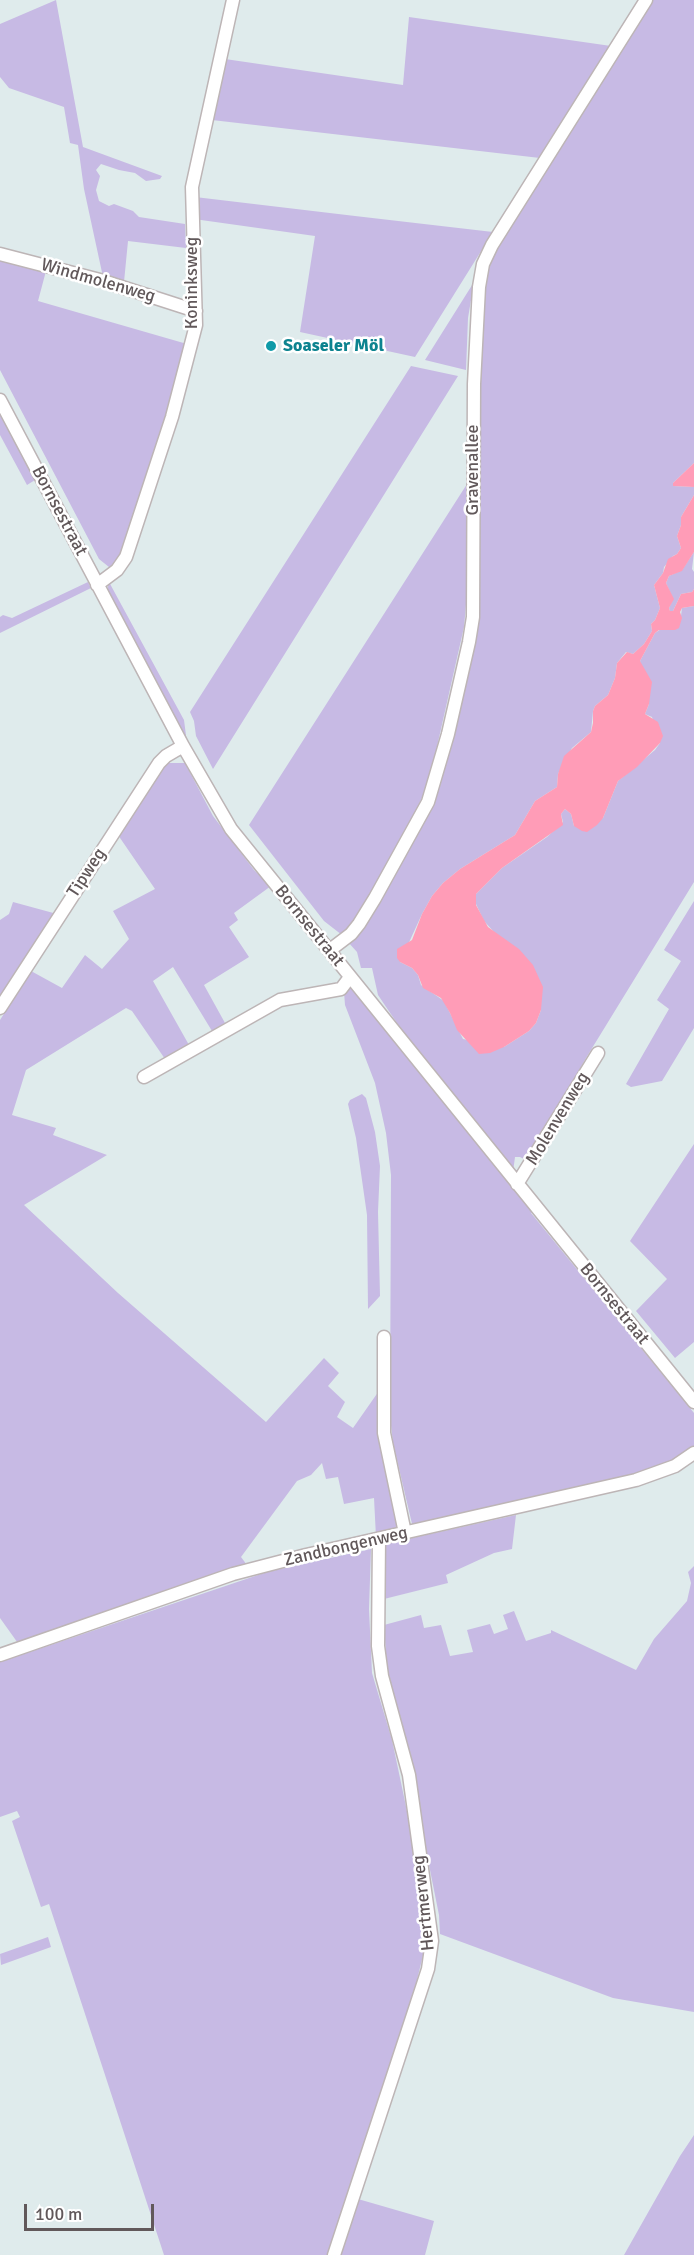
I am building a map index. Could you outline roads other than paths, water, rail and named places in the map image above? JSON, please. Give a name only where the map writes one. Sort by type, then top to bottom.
[{"type":"street","name":"Koninksweg","points":[[97,585],[117,570],[126,557],[172,417],[196,325],[192,187],[233,0]]},
{"type":"street","name":"Gravenallee","points":[[330,950],[351,934],[359,924],[429,802],[451,723],[472,617],[474,384],[477,318],[483,264],[492,245],[646,0]]},
{"type":"street","name":"Windmolenweg","points":[[0,254],[100,280],[196,311]]},
{"type":"street","name":"Bornsestraat","points":[[0,400],[183,746],[231,829],[694,1402]]},
{"type":"street","name":"Tipweg","points":[[0,1008],[159,763],[183,746]]},
{"type":"street","name":"Bornsestraat","points":[[144,1077],[280,1000],[290,996],[341,989],[350,977]]},
{"type":"street","name":"Molenvenweg","points":[[517,1184],[598,1053]]},
{"type":"street","points":[[384,1337],[384,1433],[405,1533]]},
{"type":"street","name":"Zandbongenweg","points":[[0,1655],[233,1574],[653,1475],[675,1467],[694,1453]]},
{"type":"street","name":"Hertmerweg","points":[[334,2255],[428,1969],[432,1941],[409,1775],[382,1676],[378,1646],[378,1539]]},
{"type":"place","name":"Soaseler Möl","points":[[271,346]]}]
